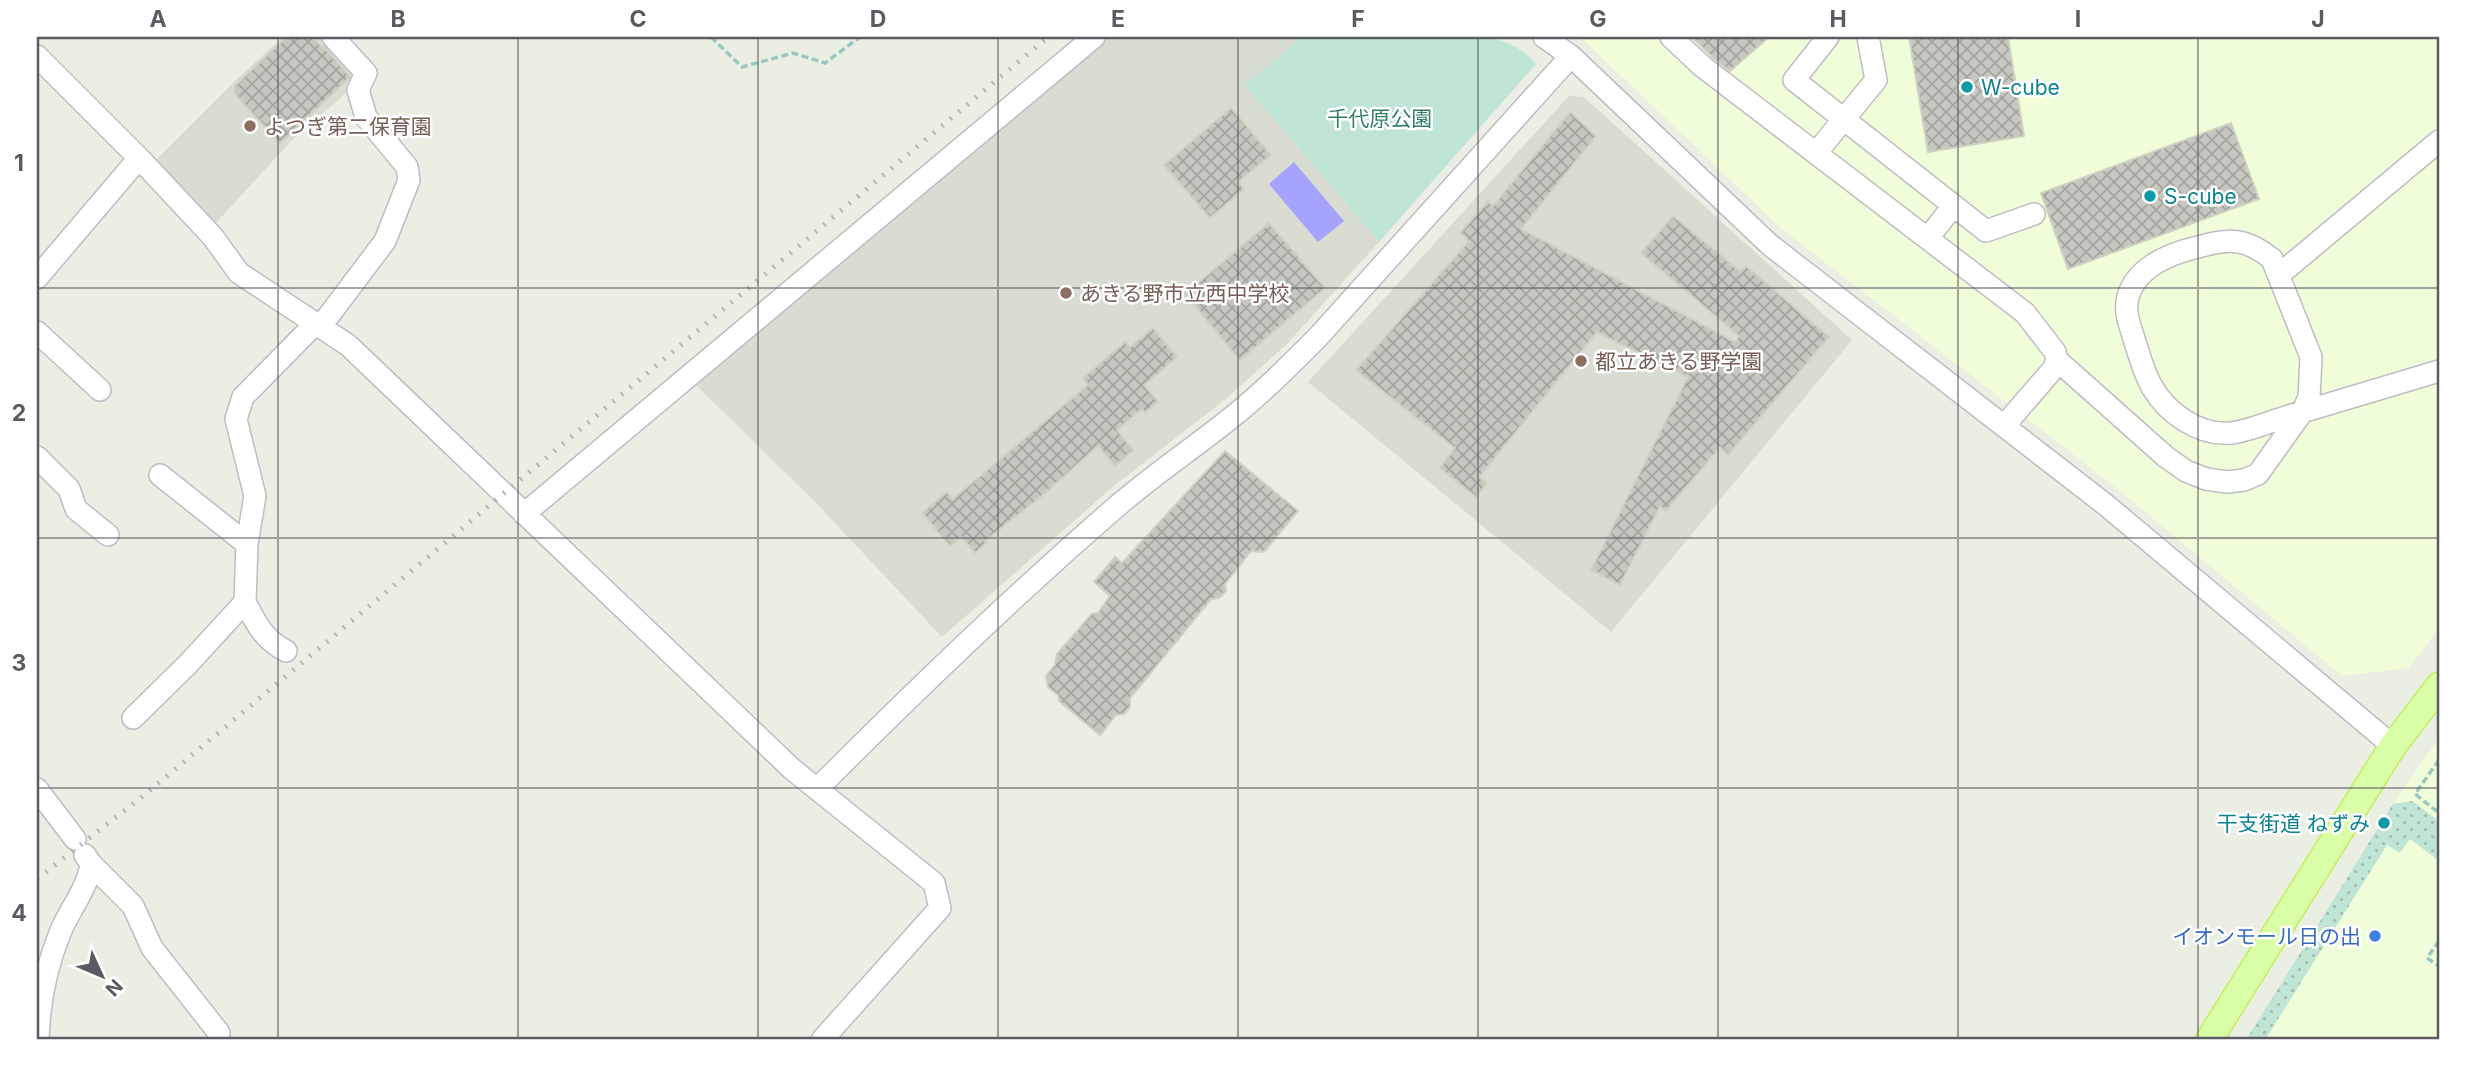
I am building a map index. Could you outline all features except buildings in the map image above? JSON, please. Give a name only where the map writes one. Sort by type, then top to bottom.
[{"type":"main road","points":[[2209,1040],[2393,746],[2439,686]]},
{"type":"street","points":[[286,651],[271,643],[244,602],[247,544],[255,496],[236,419],[243,397],[319,324],[385,241],[409,180],[407,167],[366,117],[358,90],[366,74],[333,37]]},
{"type":"street","points":[[524,514],[1094,37]]},
{"type":"street","points":[[1544,37],[1571,56],[1770,245],[2106,505],[2393,746]]},
{"type":"street","points":[[1671,37],[1703,67],[2025,313],[2055,352],[2057,360],[2166,457],[2186,471],[2227,482],[2244,480],[2258,474],[2303,411],[2309,397],[2311,357],[2272,259],[2240,241],[2196,247],[2148,267],[2129,293],[2126,313],[2152,387],[2166,405],[2184,420],[2207,430],[2231,433],[2303,411],[2439,371]]},
{"type":"street","points":[[1828,37],[1794,80],[1986,231],[2034,214]]},
{"type":"street","points":[[1816,153],[1876,80],[1868,37]]},
{"type":"street","points":[[37,56],[214,237],[239,273],[348,345],[792,769],[934,883],[940,908],[822,1040]]},
{"type":"street","points":[[817,789],[925,682],[1058,557],[1132,493],[1239,412],[1283,372],[1318,337],[1571,56]]},
{"type":"street","points":[[2280,275],[2439,141]]},
{"type":"street","points":[[37,278],[139,158]]},
{"type":"street","points":[[1928,238],[1953,206]]},
{"type":"street","points":[[37,332],[100,390]]},
{"type":"street","points":[[2004,426],[2054,368],[2057,360]]},
{"type":"street","points":[[37,457],[69,489],[76,509],[108,535]]},
{"type":"street","points":[[160,475],[247,544]]},
{"type":"street","points":[[133,718],[188,664],[244,602]]},
{"type":"street","points":[[37,789],[83,852],[133,906],[152,948],[219,1033]]},
{"type":"street","points":[[38,1040],[41,995],[51,956],[90,875],[83,852]]},
{"type":"path","points":[[711,37],[742,67],[793,53],[825,63],[860,37]]},
{"type":"path","points":[[2439,760],[2415,794],[2439,813]]},
{"type":"path","points":[[2439,941],[2427,958],[2439,966]]},
{"type":"shaded area","name":"よつぎ第二保育園","points":[[283,37],[322,37],[345,61],[354,75],[353,87],[291,141],[216,223],[155,161]]},
{"type":"shaded area","name":"あきる野市立西中学校","points":[[1105,37],[1302,37],[1246,86],[1379,242],[1287,344],[1222,402],[1115,485],[942,637],[818,505],[693,382]]},
{"type":"shaded area","points":[[1580,37],[2439,37],[2439,628],[2409,668],[2342,676],[2114,486],[1783,230]]},
{"type":"shaded area","name":"都立あきる野学園","points":[[1569,96],[1584,97],[1852,340],[1611,632],[1308,382]]},
{"type":"shaded area","points":[[1294,162],[1344,221],[1318,242],[1269,184]]},
{"type":"shaded area","name":"イオンモール日の出","points":[[2439,738],[2439,1040],[2246,1040],[2393,804]]},
{"type":"green space","name":"千代原公園","points":[[1302,37],[1489,37],[1515,47],[1536,64],[1379,242],[1245,85]]},
{"type":"green space","points":[[2412,801],[2439,821],[2439,861],[2410,839],[2400,853],[2387,845],[2265,1040],[2246,1040],[2393,804]]},
{"type":"railway","points":[[37,879],[143,796],[1048,37]]},
{"type":"place","name":"W-cube","points":[[1967,87]]},
{"type":"place","name":"よつぎ第二保育園","points":[[250,126]]},
{"type":"place","name":"S-cube","points":[[2150,196]]},
{"type":"place","name":"あきる野市立西中学校","points":[[1066,293]]},
{"type":"place","name":"都立あきる野学園","points":[[1581,361]]},
{"type":"place","name":"干支街道 ねずみ","points":[[2384,823]]},
{"type":"place","name":"イオンモール日の出","points":[[2375,936]]}]
